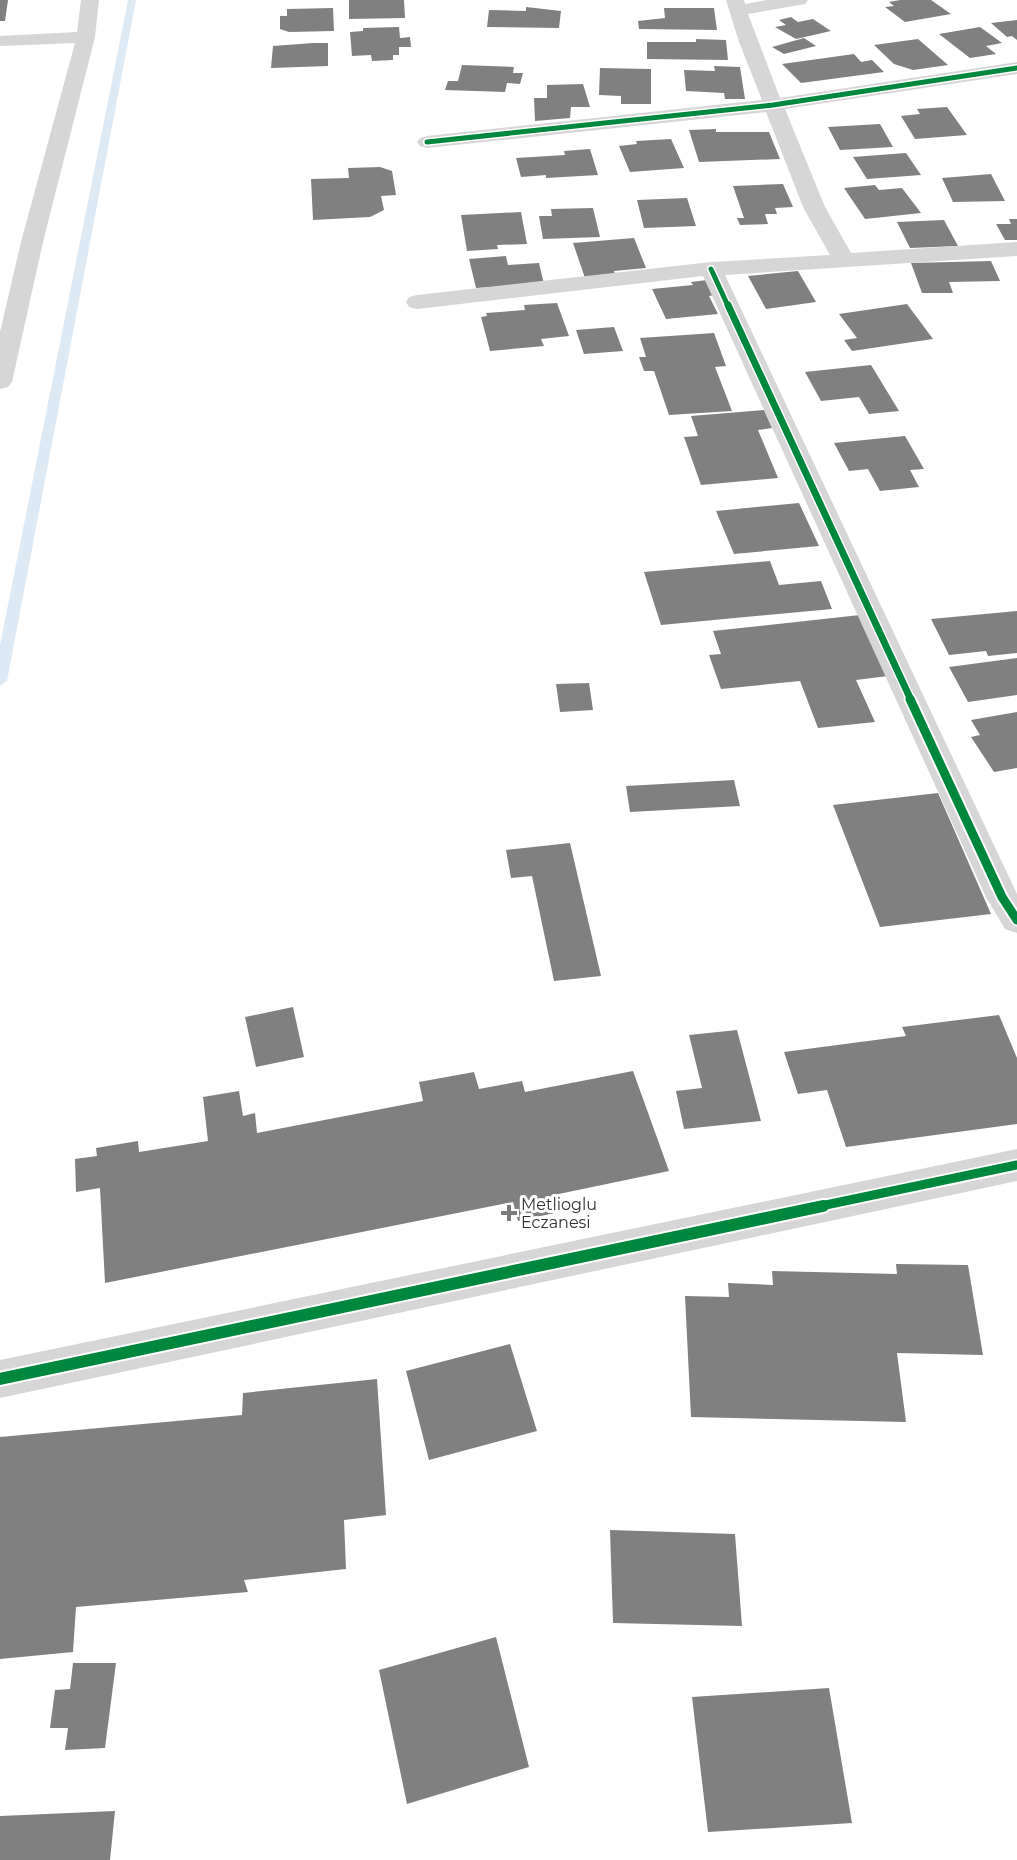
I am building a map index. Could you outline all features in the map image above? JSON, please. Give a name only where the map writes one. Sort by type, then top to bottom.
[{"type":"street","points":[[0,382],[32,242],[86,38],[90,0]]},
{"type":"street","points":[[799,0],[736,5],[814,207],[845,261]]},
{"type":"street","points":[[0,40],[86,38]]},
{"type":"street","points":[[427,142],[773,105],[1017,68]]},
{"type":"street","points":[[417,302],[711,269],[1017,249]]},
{"type":"street","points":[[711,269],[997,886],[1017,920]]},
{"type":"street","points":[[0,1379],[1017,1165]]},
{"type":"building","points":[[0,0],[8,0],[5,21],[0,21]]},
{"type":"building","points":[[349,0],[404,0],[405,18],[349,19]]},
{"type":"building","points":[[931,0],[951,14],[905,22],[885,7],[894,6],[889,2]]},
{"type":"building","points":[[526,7],[561,11],[559,28],[487,27],[489,10],[526,11]]},
{"type":"building","points":[[333,8],[334,31],[289,32],[280,29],[280,16],[287,16],[287,9]]},
{"type":"building","points":[[664,8],[714,8],[717,30],[639,29],[638,21],[665,18]]},
{"type":"building","points":[[791,17],[798,22],[813,19],[831,31],[796,39],[775,27],[786,25],[779,20]]},
{"type":"building","points":[[1017,20],[1017,40],[1012,36],[1007,37],[991,23]]},
{"type":"building","points":[[399,27],[400,38],[410,37],[411,47],[399,47],[399,55],[393,55],[393,60],[372,61],[371,55],[352,56],[350,32],[363,31],[363,28]]},
{"type":"building","points":[[980,27],[1002,43],[986,46],[996,54],[970,58],[939,34]]},
{"type":"building","points":[[804,38],[816,46],[784,54],[772,47]]},
{"type":"building","points":[[696,39],[726,40],[728,60],[647,59],[647,42],[696,42]]},
{"type":"building","points":[[918,39],[948,65],[913,70],[894,64],[874,45]]},
{"type":"building","points":[[328,43],[328,66],[271,68],[273,46]]},
{"type":"building","points":[[854,54],[861,62],[872,60],[884,72],[801,83],[782,64]]},
{"type":"building","points":[[462,65],[514,67],[513,73],[523,73],[520,84],[507,83],[505,92],[445,90],[448,81],[458,81]]},
{"type":"building","points":[[714,66],[740,67],[745,99],[725,99],[724,93],[686,91],[684,70],[715,71]]},
{"type":"building","points":[[600,68],[651,69],[651,104],[621,104],[621,96],[599,95]]},
{"type":"building","points":[[583,84],[590,107],[571,107],[570,118],[535,121],[534,98],[547,98],[547,85]]},
{"type":"building","points":[[947,107],[967,135],[915,139],[901,116],[920,114],[917,109]]},
{"type":"building","points":[[880,124],[893,147],[840,150],[828,127]]},
{"type":"building","points":[[716,129],[716,132],[769,132],[780,159],[699,162],[689,130]]},
{"type":"building","points":[[671,139],[684,168],[630,172],[619,146],[637,144],[636,141]]},
{"type":"building","points":[[590,149],[598,175],[521,177],[516,158],[565,155],[564,151]]},
{"type":"building","points":[[906,153],[921,175],[867,179],[853,157]]},
{"type":"building","points":[[380,167],[392,171],[396,195],[381,196],[384,210],[370,217],[313,220],[311,179],[349,178],[348,168]]},
{"type":"building","points":[[991,174],[1005,201],[953,202],[942,178]]},
{"type":"building","points":[[783,184],[793,207],[775,208],[777,214],[765,214],[768,224],[740,225],[737,218],[744,218],[733,186]]},
{"type":"building","points":[[875,185],[879,190],[902,188],[921,213],[865,219],[844,188]]},
{"type":"building","points":[[687,198],[696,226],[644,228],[637,200]]},
{"type":"building","points":[[593,208],[600,237],[543,239],[539,216],[552,216],[551,209]]},
{"type":"building","points":[[521,212],[527,244],[497,245],[498,249],[467,251],[461,215]]},
{"type":"building","points":[[1009,219],[1017,219],[1017,240],[1005,240],[996,224],[1011,224]]},
{"type":"building","points":[[944,220],[958,246],[910,248],[897,222]]},
{"type":"building","points":[[634,238],[646,268],[614,271],[616,276],[585,278],[573,243]]},
{"type":"building","points":[[506,256],[508,265],[539,263],[544,284],[476,288],[469,259]]},
{"type":"building","points":[[991,261],[1000,281],[949,282],[953,293],[922,293],[911,263]]},
{"type":"building","points":[[798,271],[816,302],[766,309],[748,276]]},
{"type":"building","points":[[707,280],[715,295],[709,296],[718,314],[666,319],[652,289],[693,285],[691,282]]},
{"type":"building","points":[[557,303],[569,336],[541,339],[544,346],[490,351],[481,317],[487,316],[486,313],[525,310],[524,305]]},
{"type":"building","points":[[907,304],[933,339],[852,351],[844,340],[857,338],[839,314]]},
{"type":"building","points":[[614,327],[623,351],[584,354],[576,330]]},
{"type":"building","points":[[714,333],[726,366],[715,367],[732,411],[669,415],[654,371],[644,371],[639,357],[646,357],[640,338]]},
{"type":"building","points":[[871,365],[899,411],[869,414],[859,397],[821,401],[805,372]]},
{"type":"building","points":[[764,410],[772,428],[758,430],[778,478],[701,485],[684,437],[698,436],[691,416]]},
{"type":"building","points":[[905,436],[924,469],[910,470],[919,487],[880,491],[868,469],[849,471],[834,443]]},
{"type":"building","points":[[799,503],[819,546],[734,554],[716,511]]},
{"type":"building","points":[[770,561],[779,585],[821,581],[832,609],[661,625],[644,572]]},
{"type":"building","points":[[1017,611],[1017,653],[988,656],[986,651],[949,655],[931,619]]},
{"type":"building","points":[[860,615],[888,676],[856,680],[875,722],[818,728],[800,681],[721,689],[709,655],[721,654],[713,631]]},
{"type":"building","points":[[1017,658],[1017,695],[968,702],[949,667]]},
{"type":"building","points":[[589,683],[593,710],[560,712],[556,684]]},
{"type":"building","points":[[1017,712],[1017,768],[994,772],[971,737],[980,735],[971,720]]},
{"type":"building","points":[[734,780],[740,806],[630,812],[626,786]]},
{"type":"building","points":[[938,793],[991,914],[880,927],[833,805]]},
{"type":"building","points":[[570,843],[601,976],[554,981],[532,876],[511,878],[506,850]]},
{"type":"building","points":[[293,1007],[304,1057],[256,1067],[245,1017]]},
{"type":"building","points":[[999,1015],[1017,1058],[1017,1124],[846,1147],[827,1090],[798,1094],[784,1052],[906,1036],[902,1027]]},
{"type":"building","points":[[737,1030],[761,1121],[684,1129],[676,1091],[702,1088],[689,1035]]},
{"type":"building","points":[[633,1071],[669,1171],[554,1195],[559,1212],[518,1221],[513,1202],[105,1283],[100,1188],[76,1192],[75,1159],[97,1156],[96,1148],[138,1141],[139,1152],[208,1141],[203,1097],[239,1091],[243,1116],[255,1113],[257,1133],[423,1101],[419,1082],[474,1072],[479,1089],[522,1081],[525,1092]]},
{"type":"building","points":[[896,1264],[968,1265],[983,1355],[897,1353],[906,1422],[691,1417],[685,1296],[729,1297],[728,1283],[773,1285],[772,1271],[897,1274]]},
{"type":"building","points":[[510,1344],[537,1431],[429,1460],[406,1371]]},
{"type":"building","points":[[377,1379],[386,1515],[344,1520],[346,1569],[244,1580],[248,1592],[76,1607],[73,1652],[0,1659],[0,1437],[242,1415],[243,1393]]},
{"type":"building","points":[[610,1530],[735,1534],[742,1626],[613,1623]]},
{"type":"building","points":[[496,1637],[529,1767],[407,1804],[379,1670]]},
{"type":"building","points":[[73,1663],[116,1663],[105,1748],[65,1750],[68,1728],[50,1728],[55,1690],[70,1689]]},
{"type":"building","points":[[829,1688],[852,1823],[708,1832],[692,1697]]},
{"type":"building","points":[[115,1811],[110,1860],[0,1860],[0,1816]]},
{"type":"waterway","points":[[0,681],[132,0]]},
{"type":"cycle path","points":[[427,142],[773,105],[1017,68]]},
{"type":"cycle path","points":[[711,269],[1002,897],[1017,920]]},
{"type":"cycle path","points":[[0,1379],[1017,1165]]},
{"type":"place","name":"Metlioglu Eczanesi","points":[[509,1213]]}]
